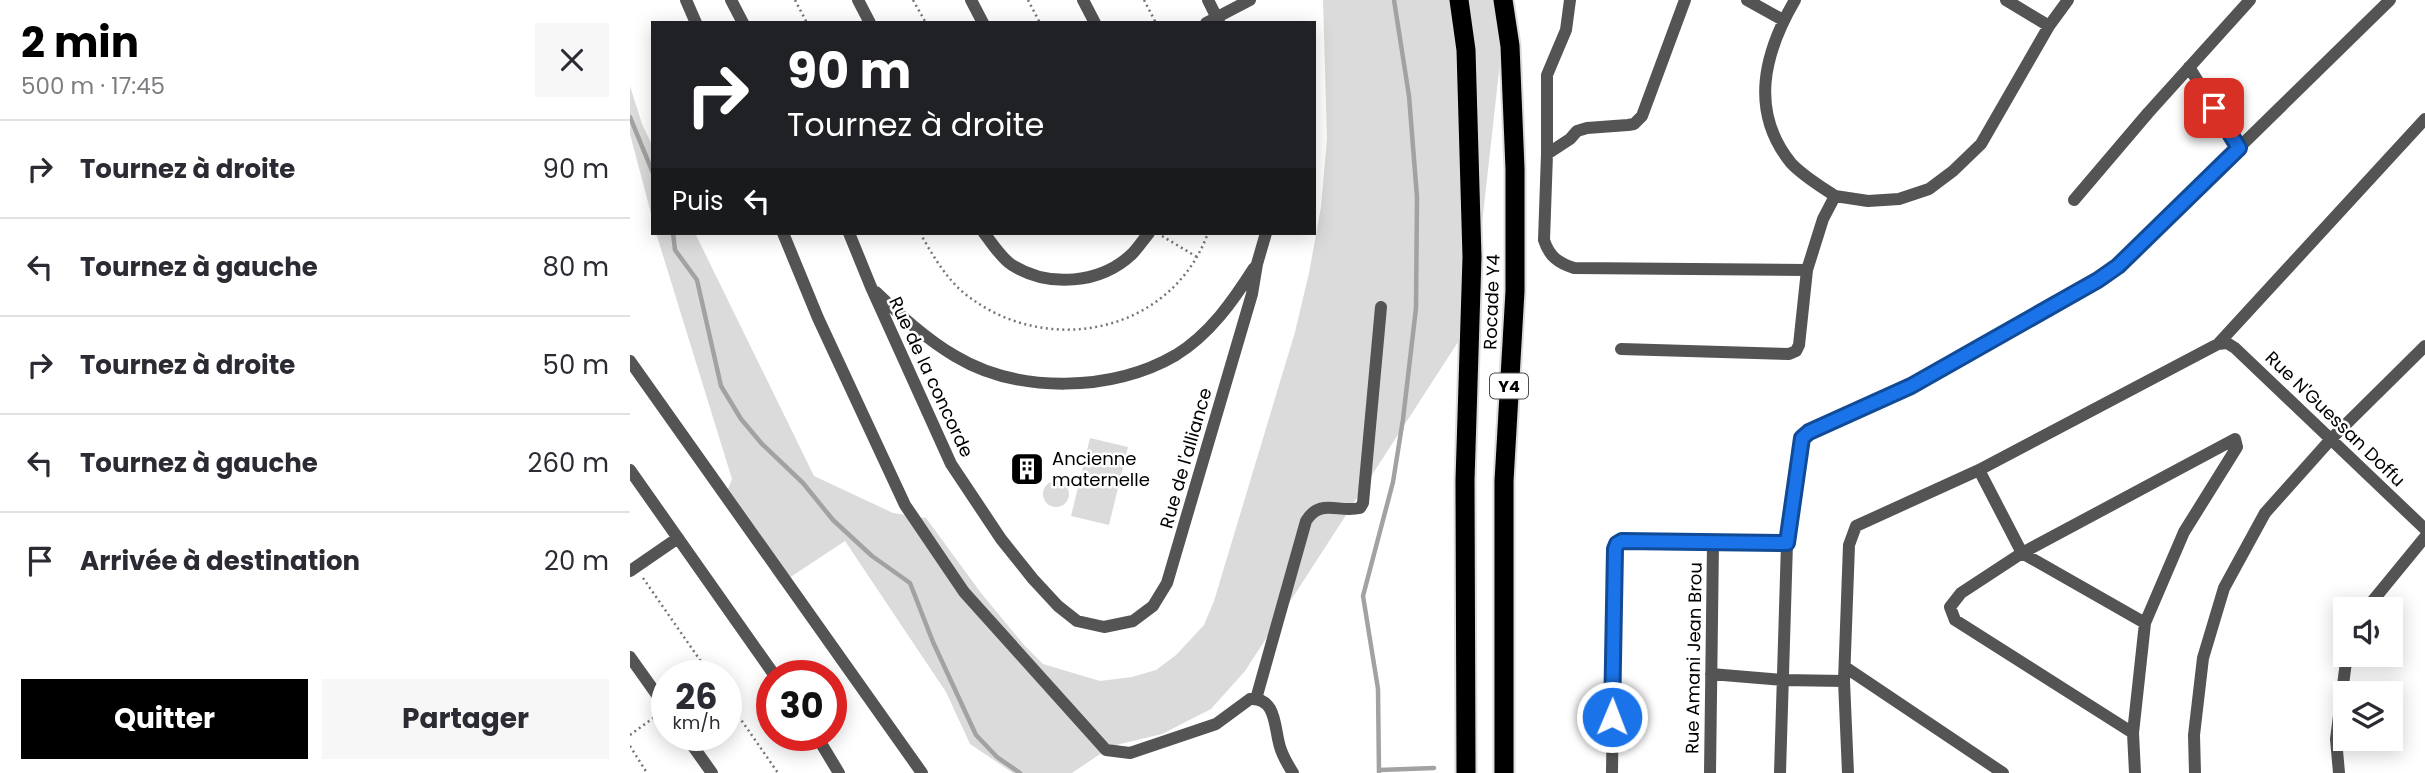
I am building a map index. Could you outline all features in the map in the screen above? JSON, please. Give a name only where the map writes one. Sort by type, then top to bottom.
[{"type":"highway","name":"Rocade Y4","points":[[1459,0],[1466,50],[1472,257],[1465,494],[1466,773]]},
{"type":"highway","name":"Rocade Y4","points":[[1503,0],[1510,46],[1515,169],[1515,277],[1504,481],[1504,773]]},
{"type":"street","points":[[686,0],[695,21]]},
{"type":"street","points":[[731,0],[742,21]]},
{"type":"street","points":[[858,0],[869,21]]},
{"type":"street","points":[[971,0],[982,21]]},
{"type":"street","points":[[1083,0],[1095,21]]},
{"type":"street","points":[[1208,0],[1214,21],[1250,0]]},
{"type":"street","points":[[1570,0],[1566,30],[1547,75],[1544,240],[1551,255],[1562,264],[1574,268],[1807,270]]},
{"type":"street","points":[[1547,154],[1577,131],[1634,124],[1642,116],[1685,0]]},
{"type":"street","points":[[1746,0],[1783,20]]},
{"type":"street","points":[[1795,0],[1783,20],[1768,63],[1765,109],[1776,139],[1792,164],[1835,196],[1868,201],[1899,199],[1929,189],[1981,144],[2049,26],[2068,0]]},
{"type":"street","points":[[2006,0],[2049,26]]},
{"type":"street","points":[[2074,200],[2250,0]]},
{"type":"street","points":[[1780,773],[1787,543],[1802,438],[1809,432],[1911,386],[2118,266],[2390,0]]},
{"type":"street","points":[[2189,68],[2239,148]]},
{"type":"street","points":[[1848,773],[1845,674],[1849,545],[1856,526],[1979,470],[2218,344],[2425,119]]},
{"type":"street","points":[[1621,349],[1789,354],[1796,351],[1799,345],[1807,270],[1823,219],[1835,196]]},
{"type":"street","points":[[784,235],[818,318],[905,505],[964,592],[1106,750],[1130,753],[1216,724],[1250,699],[1256,699],[1265,703],[1273,712],[1280,746],[1293,773]]},
{"type":"street","name":"Rue de la concorde","points":[[850,235],[951,464],[1002,538],[1033,579],[1058,606],[1077,621],[1104,627]]},
{"type":"street","points":[[986,235],[1010,264],[1037,277],[1062,280],[1088,278],[1113,268],[1132,254],[1147,235]]},
{"type":"street","points":[[871,287],[925,335],[956,358],[991,372],[1030,382],[1063,384],[1102,381],[1142,372],[1177,354],[1204,333],[1232,303],[1257,264],[1265,235]]},
{"type":"street","name":"Rue de l'alliance","points":[[1104,627],[1133,621],[1153,606],[1167,583],[1252,294],[1257,264]]},
{"type":"street","points":[[1256,699],[1312,511],[1322,507],[1353,510],[1360,508],[1363,503],[1381,307]]},
{"type":"street","name":"Rue N'Guessan Doffu","points":[[2218,344],[2227,343],[2235,348],[2425,529]]},
{"type":"street","points":[[2195,773],[2194,735],[2203,658],[2224,588],[2265,513],[2332,438],[2425,346]]},
{"type":"street","points":[[630,361],[922,773]]},
{"type":"street","points":[[2133,733],[1955,620],[1950,607],[1961,593],[2022,553],[2235,439],[2237,447],[2184,532],[2145,623],[2133,733],[2135,773]]},
{"type":"street","points":[[630,470],[764,660]]},
{"type":"street","points":[[1979,470],[2022,553],[2145,623]]},
{"type":"street","points":[[2376,597],[2425,537]]},
{"type":"street","points":[[633,569],[678,538]]},
{"type":"street","points":[[1612,773],[1617,544],[1622,541],[1787,543]]},
{"type":"street","name":"Rue Amani Jean Brou","points":[[1710,773],[1713,543]]},
{"type":"street","points":[[630,657],[651,687]]},
{"type":"street","points":[[2339,773],[2336,739],[2345,667]]},
{"type":"street","points":[[1710,674],[1783,680],[1845,674],[2003,773]]},
{"type":"street","points":[[696,751],[712,773]]},
{"type":"street","points":[[826,751],[839,773]]},
{"type":"path","points":[[795,0],[806,21]]},
{"type":"path","points":[[913,0],[925,21]]},
{"type":"path","points":[[1028,0],[1039,21]]},
{"type":"path","points":[[1144,0],[1155,21]]},
{"type":"path","points":[[921,235],[943,270],[963,292],[986,308],[1012,320],[1068,331],[1119,321],[1146,309],[1167,293],[1186,273],[1207,235]]},
{"type":"path","points":[[1159,235],[1197,257]]},
{"type":"path","points":[[633,569],[699,660]]},
{"type":"path","points":[[630,735],[651,720]]},
{"type":"path","points":[[742,721],[778,773]]},
{"type":"path","points":[[630,746],[648,773]]},
{"type":"shaded area","points":[[1323,0],[1507,0],[1471,322],[1245,671],[1211,709],[1162,734],[1112,746],[1072,773],[1013,773],[970,744],[946,692],[845,541],[780,584],[724,499],[732,479],[657,235],[696,235],[814,476],[893,513],[926,518],[981,593],[1043,664],[1100,681],[1132,677],[1156,670],[1176,655],[1204,625],[1214,601],[1295,332],[1321,207],[1327,139]]},
{"type":"shaded area","points":[[630,86],[651,143],[651,213],[630,134]]},
{"type":"shaded area","points":[[1090,438],[1128,447],[1109,525],[1071,516]]},
{"type":"shaded area","points":[[1056,481],[1065,485],[1069,494],[1065,503],[1056,507],[1047,503],[1043,494],[1047,485]]},
{"type":"waterway","points":[[1379,773],[1378,689],[1363,596],[1393,482],[1416,308],[1417,197],[1409,96],[1394,0]]},
{"type":"waterway","points":[[630,117],[651,168]]},
{"type":"waterway","points":[[673,235],[675,250],[697,280],[721,386],[741,419],[762,444],[803,483],[833,520],[872,556],[910,583],[933,642],[976,735],[997,757],[1020,773]]},
{"type":"waterway","points":[[1379,770],[1434,768]]},
{"type":"place","name":"Ancienne maternelle","points":[[1027,469]]},
{"type":"route","points":[[1612,717],[1617,544],[1622,541],[1787,543],[1798,449],[1802,438],[1809,432],[1911,386],[2118,266],[2239,148],[2214,108]]}]
